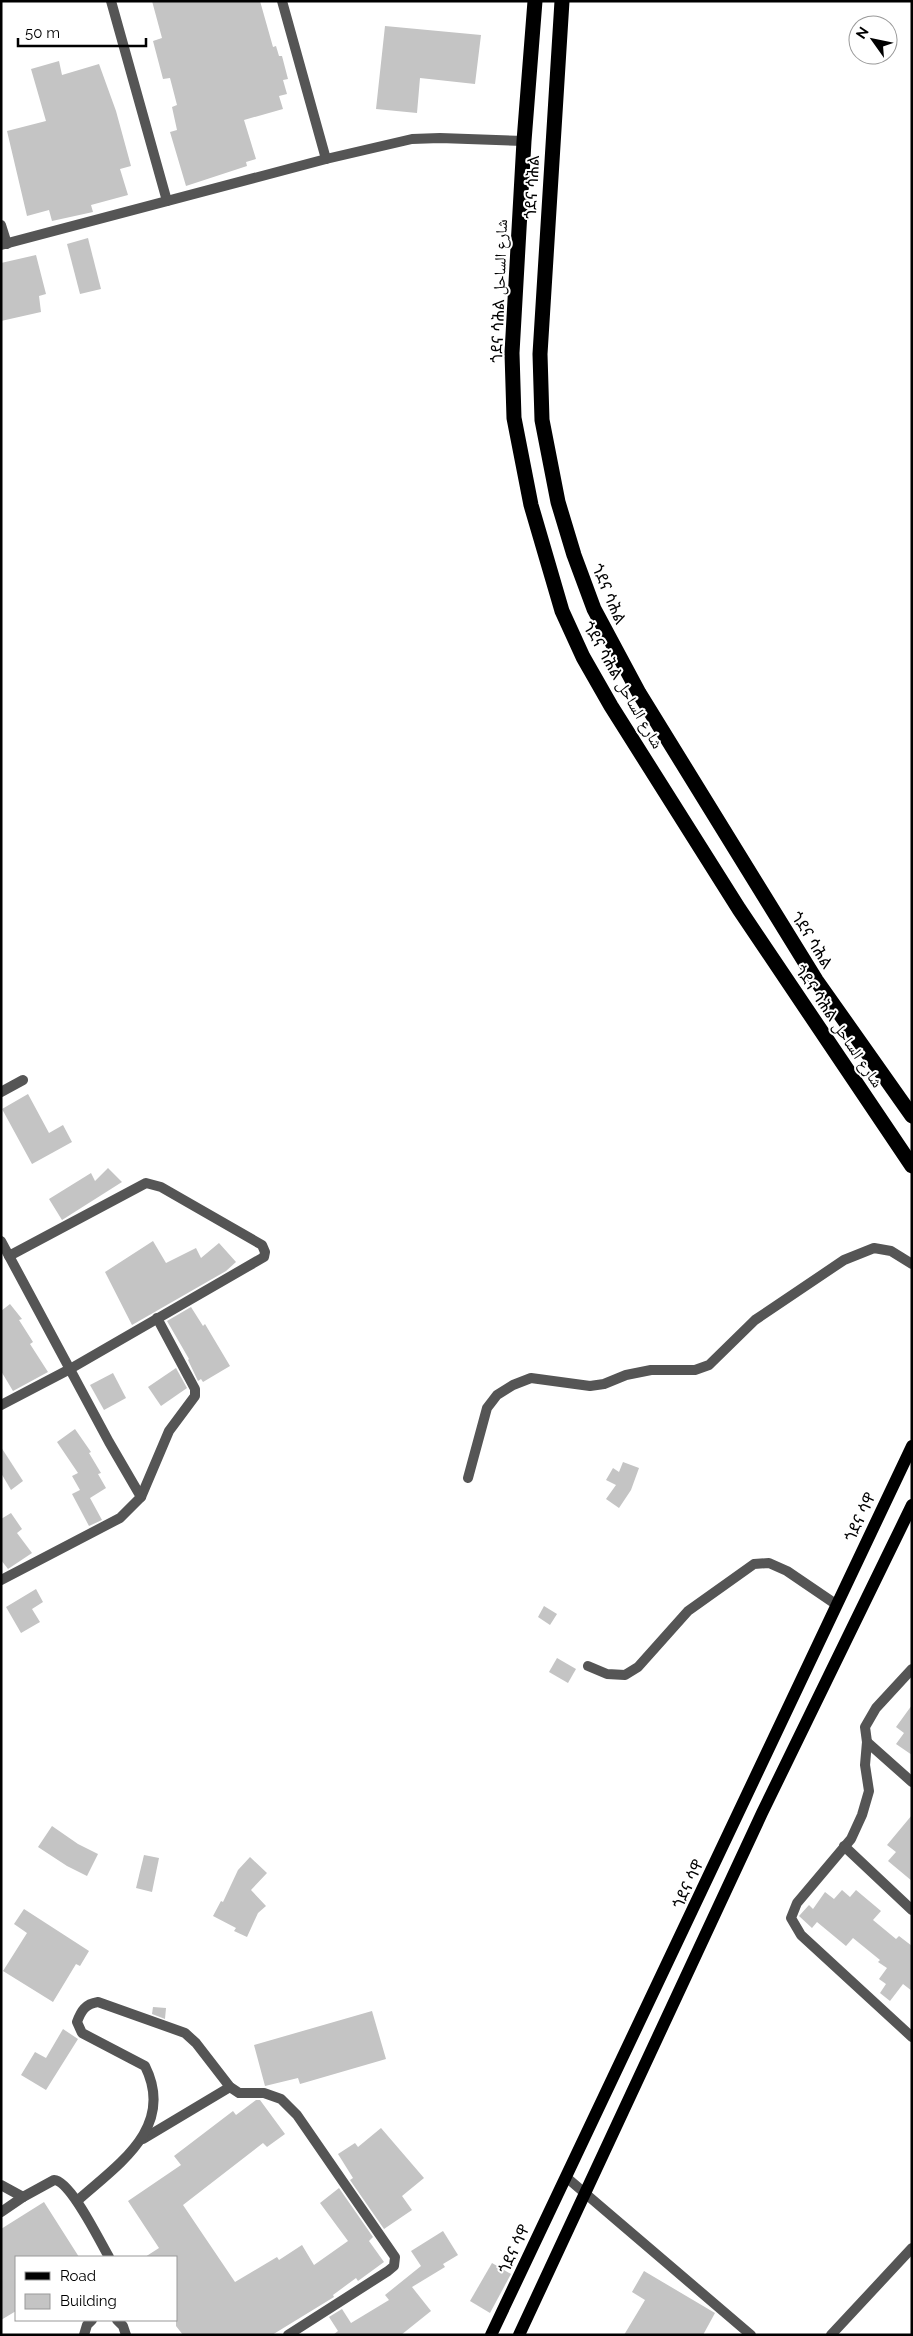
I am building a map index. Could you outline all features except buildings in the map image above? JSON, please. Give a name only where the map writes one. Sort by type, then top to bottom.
[{"type":"highway","name":"ጎደና ሳሕል شارع الساحل","points":[[535,1],[524,141],[512,353],[514,418],[531,505],[562,611],[583,657],[611,706],[763,945],[909,1156]]},
{"type":"highway","name":"ጎደና ሳሕል","points":[[562,1],[540,354],[542,420],[558,502],[594,609],[639,693],[816,980],[912,1116]]},
{"type":"highway","points":[[763,945],[786,931]]},
{"type":"main road","name":"ጎደና ሳዋ","points":[[491,2335],[912,1446]]},
{"type":"main road","points":[[518,2335],[762,1813],[912,1505]]},
{"type":"street","points":[[111,1],[167,201]]},
{"type":"street","points":[[282,1],[326,159]]},
{"type":"street","points":[[1,225],[4,245],[326,159],[412,139],[524,141]]},
{"type":"street","points":[[1,1092],[23,1080]]},
{"type":"street","points":[[1,1405],[70,1369],[264,1257],[265,1252],[262,1245],[161,1187],[146,1184],[9,1256]]},
{"type":"street","points":[[1,1241],[141,1497]]},
{"type":"street","points":[[468,1478],[487,1408],[497,1394],[513,1385],[531,1378],[590,1386],[604,1384],[626,1375],[651,1370],[695,1370],[709,1364],[755,1320],[844,1260],[874,1248],[891,1251],[912,1264]]},
{"type":"street","points":[[1,1580],[120,1518],[141,1497],[168,1431],[196,1396],[195,1388],[157,1318]]},
{"type":"street","points":[[588,1666],[607,1674],[625,1675],[638,1667],[688,1611],[754,1564],[769,1563],[787,1571],[837,1605]]},
{"type":"street","points":[[912,1669],[876,1708],[865,1727],[867,1742],[865,1765],[869,1791],[862,1816],[851,1839],[797,1903],[791,1918],[801,1934],[912,2037]]},
{"type":"street","points":[[867,1742],[912,1782]]},
{"type":"street","points":[[844,1846],[912,1910]]},
{"type":"street","points":[[143,2139],[151,2120],[155,2103],[149,2073],[138,2060],[82,2033],[77,2022],[81,2012],[87,2005],[98,2002],[185,2032],[201,2048],[230,2087],[240,2093],[264,2092],[281,2100],[297,2115],[395,2257],[394,2266],[388,2271],[288,2335]]},
{"type":"street","points":[[77,2201],[143,2139],[230,2087]]},
{"type":"street","points":[[566,2177],[751,2335]]},
{"type":"street","points":[[1,2212],[23,2197],[58,2180],[77,2201],[108,2256]]},
{"type":"street","points":[[1,2185],[23,2197]]},
{"type":"street","points":[[831,2335],[912,2248]]},
{"type":"street","points":[[84,2335],[87,2324],[91,2321]]},
{"type":"street","points":[[118,2321],[123,2326],[126,2335]]}]
